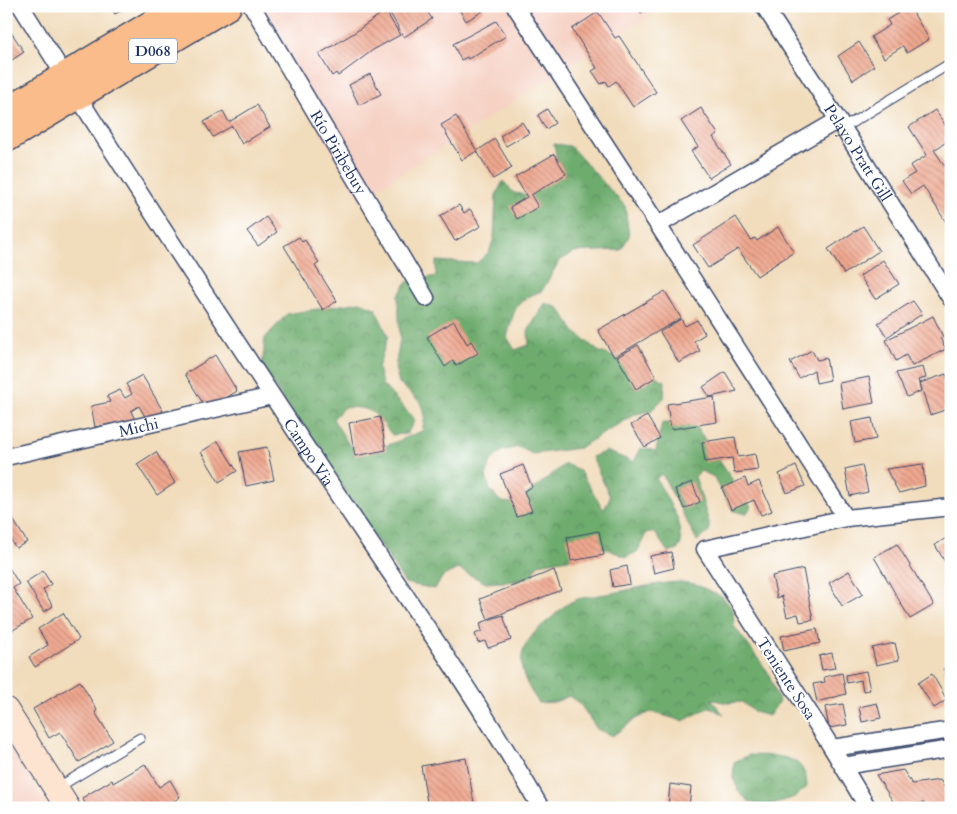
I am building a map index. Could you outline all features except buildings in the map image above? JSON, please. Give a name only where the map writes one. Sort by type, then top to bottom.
[{"type":"main road","name":"D068","points":[[6,139],[71,86],[181,6]]},
{"type":"main road","name":"D068","points":[[6,111],[71,86],[228,6]]},
{"type":"street","name":"Campo Via","points":[[21,6],[272,396],[503,743],[541,808]]},
{"type":"street","name":"Río Piribebuy","points":[[252,6],[426,298]]},
{"type":"street","points":[[515,6],[658,224],[846,518],[951,506]]},
{"type":"street","name":"Pelayo Pratt Gill","points":[[764,6],[951,298]]},
{"type":"street","points":[[658,224],[841,124]]},
{"type":"street","name":"Michi","points":[[6,457],[272,396]]},
{"type":"street","name":"Teniente Sosa","points":[[846,518],[705,549],[868,808]]},
{"type":"street","points":[[6,710],[62,798]]},
{"type":"street","points":[[832,748],[951,730]]},
{"type":"street","points":[[842,766],[951,749]]},
{"type":"lane","points":[[841,124],[951,63]]},
{"type":"lane","points":[[62,798],[140,738]]},
{"type":"shaded area","points":[[262,6],[664,6],[360,200],[250,13]]},
{"type":"shaded area","points":[[6,739],[48,808],[6,808]]},
{"type":"green space","points":[[554,144],[570,146],[625,206],[629,236],[621,250],[574,252],[559,261],[542,291],[520,303],[514,313],[507,337],[515,350],[529,345],[528,331],[545,303],[559,308],[574,331],[598,351],[634,365],[665,381],[664,398],[651,411],[636,414],[579,448],[533,454],[518,447],[502,451],[491,461],[486,476],[490,490],[501,502],[516,503],[565,464],[579,470],[604,510],[610,497],[592,457],[606,451],[634,462],[641,448],[656,451],[662,423],[684,423],[697,428],[751,507],[746,514],[733,511],[714,477],[701,471],[695,476],[709,523],[709,532],[697,541],[662,474],[656,478],[678,519],[681,544],[676,551],[668,552],[655,533],[647,532],[637,552],[626,557],[597,545],[568,559],[538,564],[533,575],[518,581],[486,583],[458,569],[443,576],[435,589],[405,583],[262,368],[265,338],[287,314],[360,302],[375,308],[388,336],[378,368],[382,384],[415,420],[407,434],[392,435],[377,416],[362,408],[344,407],[333,419],[350,446],[381,448],[422,431],[425,416],[420,402],[399,383],[395,368],[400,339],[398,296],[407,282],[436,276],[436,261],[477,263],[489,252],[494,238],[496,195],[503,181],[514,193],[530,195],[557,159]]},
{"type":"green space","points":[[680,582],[695,584],[723,597],[733,610],[734,626],[768,672],[779,702],[769,716],[754,712],[742,702],[727,703],[711,699],[724,715],[710,707],[683,721],[651,712],[637,718],[612,736],[597,729],[580,704],[569,696],[555,702],[539,703],[525,678],[522,668],[524,648],[538,629],[560,610],[581,598],[650,585]]},
{"type":"green space","points":[[951,740],[951,745],[856,756],[857,754]]},
{"type":"green space","points":[[749,755],[778,756],[795,762],[801,767],[806,776],[807,787],[795,797],[767,806],[750,802],[739,792],[733,778],[734,762]]}]
